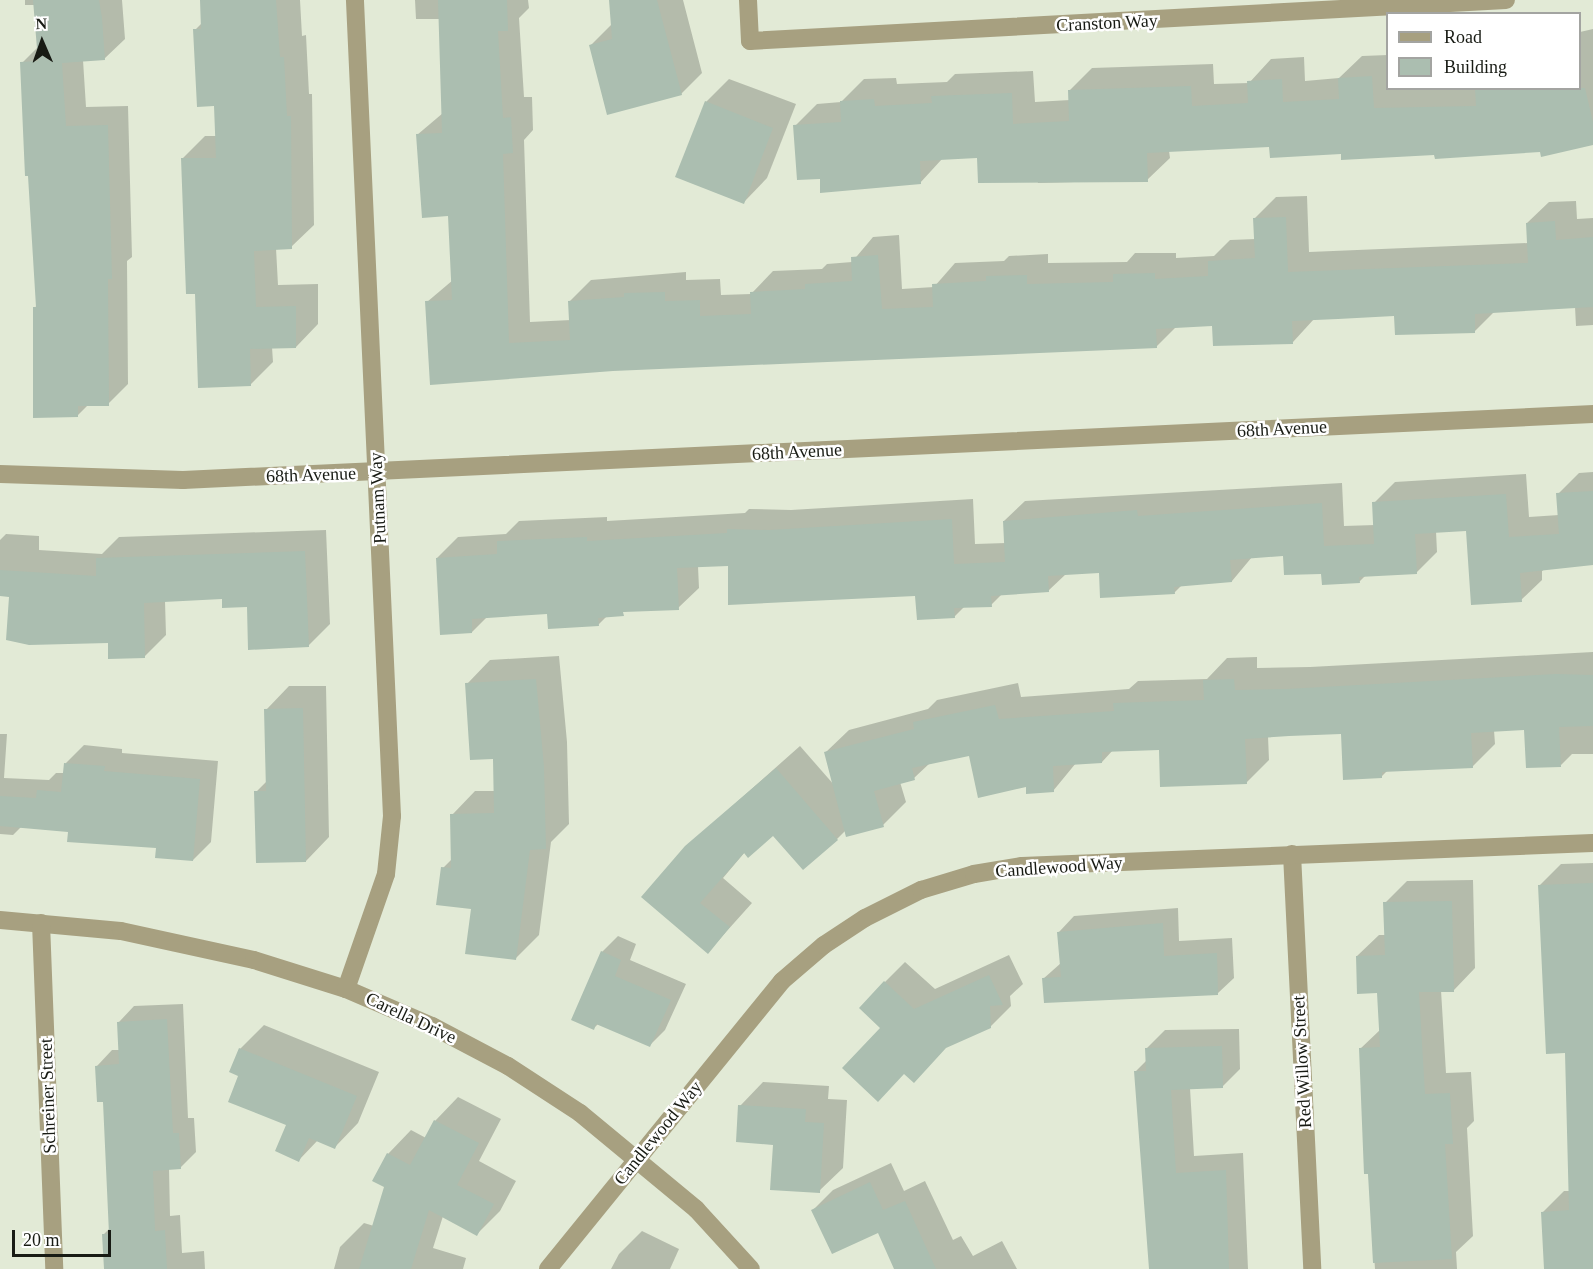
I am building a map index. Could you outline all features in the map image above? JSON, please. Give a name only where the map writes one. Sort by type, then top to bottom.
[{"type":"street","name":"Putnam Way","points":[[346,989],[386,874],[392,816],[355,0]]},
{"type":"street","name":"Cranston Way","points":[[748,0],[750,41],[1506,0]]},
{"type":"street","name":"68th Avenue","points":[[0,474],[183,480],[1593,414]]},
{"type":"street","name":"Candlewood Way","points":[[548,1269],[782,981],[849,928],[921,890],[974,874],[1022,866],[1593,843]]},
{"type":"street","name":"Red Willow Street","points":[[1292,854],[1312,1269]]},
{"type":"street","name":"Carella Drive","points":[[0,920],[143,935],[254,960],[346,989],[432,1026],[508,1066],[637,1157],[696,1209],[751,1269]]},
{"type":"street","name":"Schreiner Street","points":[[41,923],[54,1269]]},
{"type":"building","points":[[33,0],[99,0],[102,18],[105,60],[62,63],[66,126],[108,125],[112,279],[108,279],[109,406],[78,406],[78,417],[33,418],[33,307],[36,307],[28,176],[25,176],[20,62],[38,61]]},
{"type":"building","points":[[200,0],[276,0],[280,57],[284,57],[287,116],[291,116],[292,249],[254,251],[256,307],[296,306],[296,348],[250,349],[251,386],[198,388],[195,294],[186,294],[181,158],[216,158],[214,106],[197,107],[193,29],[201,29]]},
{"type":"building","points":[[438,0],[507,0],[508,31],[498,31],[503,118],[511,117],[513,153],[503,154],[509,343],[570,340],[568,301],[624,297],[624,293],[665,292],[665,301],[700,300],[700,316],[751,314],[750,292],[805,289],[805,284],[852,281],[851,257],[878,255],[882,309],[933,307],[932,284],[986,281],[986,276],[1027,275],[1027,284],[1113,282],[1113,274],[1155,273],[1155,279],[1208,276],[1208,261],[1255,258],[1253,218],[1286,217],[1288,272],[1528,263],[1526,223],[1555,221],[1556,240],[1593,237],[1593,307],[1475,314],[1475,333],[1395,335],[1394,316],[1292,321],[1293,344],[1213,346],[1212,326],[1156,329],[1157,348],[613,371],[430,385],[425,301],[452,300],[448,216],[422,218],[416,134],[442,133]]},
{"type":"building","points":[[609,0],[657,0],[682,95],[607,115],[589,45],[612,39]]},
{"type":"building","points":[[1372,76],[1374,108],[1476,106],[1475,90],[1581,90],[1585,88],[1593,122],[1593,145],[1541,157],[1540,152],[1435,159],[1434,155],[1341,160],[1341,154],[1270,158],[1269,147],[1147,153],[1148,182],[978,183],[977,158],[920,161],[921,184],[820,193],[820,179],[797,180],[793,125],[841,122],[840,101],[874,99],[875,106],[932,103],[931,96],[1012,93],[1013,124],[1069,121],[1068,90],[1191,86],[1192,106],[1248,103],[1247,81],[1282,79],[1283,102],[1339,99],[1338,78]]},
{"type":"building","points":[[705,101],[773,128],[744,204],[675,177]]},
{"type":"building","points":[[1593,491],[1593,565],[1520,573],[1522,602],[1471,605],[1466,531],[1415,534],[1417,574],[1359,577],[1360,583],[1322,585],[1321,574],[1284,575],[1283,556],[1230,560],[1232,582],[1174,587],[1175,594],[1100,598],[1099,573],[1048,576],[1049,592],[991,596],[992,607],[954,608],[955,618],[917,620],[915,596],[728,605],[728,566],[677,568],[679,610],[623,612],[624,616],[598,618],[599,626],[548,629],[547,614],[472,619],[472,633],[440,635],[436,558],[497,554],[497,541],[587,537],[587,541],[727,533],[727,529],[769,530],[952,519],[954,564],[1005,562],[1003,521],[1137,510],[1138,516],[1322,503],[1324,546],[1374,544],[1372,502],[1506,494],[1509,537],[1559,534],[1556,493]]},
{"type":"building","points":[[305,551],[309,647],[248,650],[247,607],[222,608],[222,599],[144,603],[145,658],[108,659],[108,643],[29,645],[6,640],[9,597],[0,596],[0,570],[96,576],[96,558]]},
{"type":"building","points":[[1556,674],[1593,675],[1593,726],[1559,727],[1561,767],[1526,768],[1524,730],[1471,733],[1473,768],[1382,772],[1382,778],[1343,780],[1341,734],[1289,736],[1245,739],[1247,784],[1160,787],[1159,750],[1102,752],[1102,763],[1053,766],[1054,792],[1026,794],[1026,787],[978,798],[969,756],[912,768],[915,780],[874,791],[884,827],[846,837],[824,752],[914,729],[913,722],[995,705],[999,719],[1114,711],[1113,703],[1204,700],[1203,680],[1234,679],[1235,690]]},
{"type":"building","points":[[536,679],[544,767],[546,849],[530,850],[516,960],[465,954],[471,909],[436,905],[441,867],[451,868],[450,814],[494,813],[493,759],[470,760],[465,683]]},
{"type":"building","points":[[303,708],[306,862],[256,863],[254,791],[266,791],[264,709]]},
{"type":"building","points":[[64,763],[105,766],[104,771],[200,779],[193,861],[155,858],[156,848],[67,842],[68,832],[0,826],[0,796],[36,798],[37,790],[61,792]]},
{"type":"building","points":[[776,768],[838,840],[803,870],[773,836],[748,858],[744,853],[700,903],[730,927],[708,954],[641,897],[685,846]]},
{"type":"building","points":[[1593,883],[1593,1269],[1544,1269],[1541,1212],[1569,1210],[1565,1053],[1546,1054],[1538,885]]},
{"type":"building","points":[[1452,901],[1454,992],[1419,992],[1425,1094],[1450,1093],[1453,1144],[1445,1144],[1452,1259],[1373,1263],[1368,1174],[1364,1174],[1359,1048],[1380,1047],[1377,993],[1357,994],[1356,956],[1385,955],[1383,902]]},
{"type":"building","points":[[1163,923],[1164,956],[1217,953],[1218,995],[1044,1003],[1042,978],[1061,977],[1057,932]]},
{"type":"building","points":[[601,951],[621,960],[615,976],[671,1000],[650,1047],[596,1024],[594,1030],[571,1020]]},
{"type":"building","points":[[989,975],[1003,1005],[990,1006],[991,1028],[946,1048],[914,1083],[904,1074],[878,1102],[842,1068],[880,1028],[859,1008],[884,981],[914,1009]]},
{"type":"building","points":[[167,1019],[173,1133],[179,1133],[181,1169],[153,1171],[155,1231],[165,1230],[167,1269],[104,1269],[102,1234],[109,1234],[103,1102],[97,1102],[95,1066],[119,1064],[117,1022]]},
{"type":"building","points":[[1222,1046],[1223,1088],[1171,1090],[1176,1173],[1226,1170],[1229,1269],[1149,1269],[1134,1071],[1146,1071],[1145,1048]]},
{"type":"building","points":[[239,1048],[357,1096],[335,1149],[309,1138],[299,1162],[275,1151],[286,1125],[228,1102],[238,1076],[229,1072]]},
{"type":"building","points":[[738,1105],[806,1109],[805,1122],[824,1123],[820,1193],[770,1190],[773,1145],[736,1142]]},
{"type":"building","points":[[434,1120],[479,1143],[457,1185],[494,1204],[477,1236],[429,1210],[411,1269],[359,1269],[384,1187],[372,1181],[387,1153],[410,1165]]},
{"type":"building","points":[[870,1182],[883,1210],[905,1201],[936,1269],[894,1269],[878,1233],[832,1254],[811,1210]]}]
